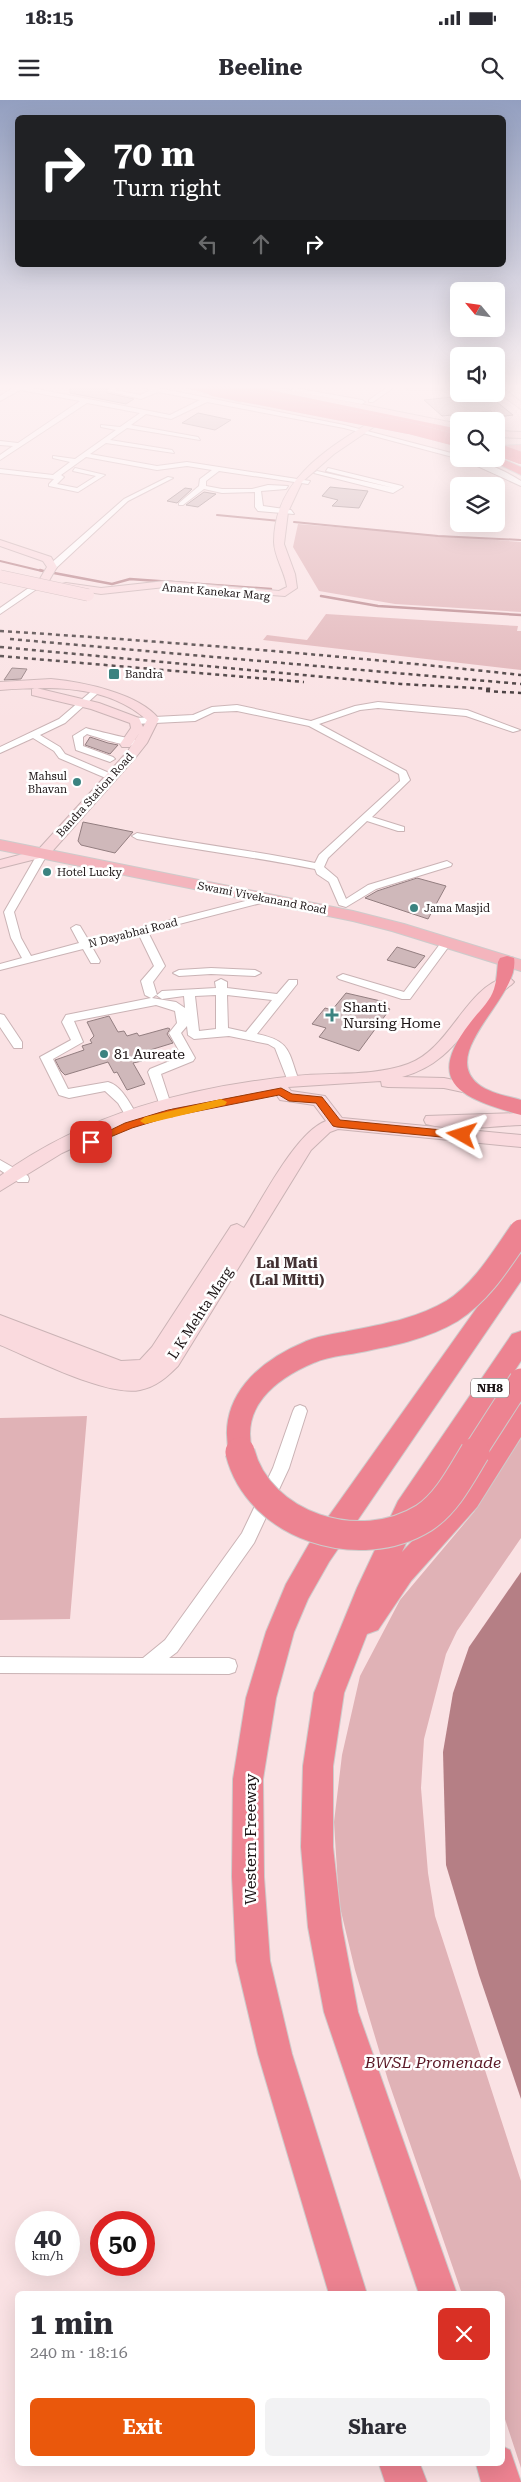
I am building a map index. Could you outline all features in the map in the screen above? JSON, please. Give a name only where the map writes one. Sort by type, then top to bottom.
[{"type":"highway","points":[[516,960],[501,995],[461,1052],[458,1073],[462,1080],[472,1089],[492,1097],[519,1116]]},
{"type":"highway","points":[[521,1232],[493,1272],[469,1298],[448,1312],[416,1327],[311,1351],[282,1363],[267,1373],[251,1391],[240,1412],[236,1429],[236,1446],[242,1465],[260,1494],[278,1511],[296,1523],[342,1536],[367,1536],[388,1532],[420,1519],[438,1504],[455,1482],[521,1380]]},
{"type":"highway","name":"Western Freeway","points":[[347,2291],[275,2054],[253,1961],[248,1877],[248,1779],[261,1698],[280,1632],[296,1593],[319,1552],[521,1263]]},
{"type":"highway","name":"NH8","points":[[332,1684],[371,1588],[408,1509],[521,1341]]},
{"type":"highway","points":[[437,2291],[342,2012],[325,1927],[317,1847],[318,1766],[326,1706],[332,1684],[368,1622],[401,1572],[468,1500],[521,1415]]},
{"type":"highway","points":[[401,2466],[406,2482]]},
{"type":"highway","points":[[497,2466],[502,2482]]},
{"type":"main road","points":[[94,692],[133,704],[153,719]]},
{"type":"main road","name":"Swami Vivekanand Road","points":[[0,833],[40,847],[345,903],[407,919],[516,960]]},
{"type":"main road","name":"Swami Vivekanand Road","points":[[0,845],[40,847]]},
{"type":"main road","name":"Swami Vivekanand Road","points":[[115,862],[266,899],[353,916],[516,960]]},
{"type":"street","points":[[0,612],[43,582],[52,567],[128,499]]},
{"type":"street","points":[[181,504],[188,499]]},
{"type":"street","points":[[258,499],[258,506],[261,509],[289,508]]},
{"type":"street","name":"Anant Kanekar Marg","points":[[0,572],[43,582],[101,591],[165,584],[281,594],[292,588],[290,574],[279,544],[293,499]]},
{"type":"street","name":"Anant Kanekar Marg","points":[[0,576],[88,595],[156,586],[282,598],[292,595],[300,588],[298,575],[284,545],[282,536]]},
{"type":"street","points":[[0,543],[47,559],[52,567]]},
{"type":"street","points":[[0,688],[53,683],[94,692]]},
{"type":"street","points":[[0,688],[22,690],[83,703],[135,721],[195,718],[221,708],[237,708],[312,724],[403,773],[405,780],[323,857],[319,867],[321,872],[333,880],[345,903],[372,887],[447,864]]},
{"type":"street","points":[[0,750],[62,721],[94,692]]},
{"type":"street","points":[[312,724],[358,708],[378,705],[467,713],[516,730]]},
{"type":"street","name":"Bandra Station Road","points":[[40,847],[111,777],[134,742],[153,719]]},
{"type":"street","name":"Bandra Station Road","points":[[40,847],[98,773],[110,760],[134,742],[137,728],[135,721]]},
{"type":"street","points":[[110,760],[82,750],[78,746],[78,736],[86,731],[134,742]]},
{"type":"street","points":[[34,735],[57,749],[62,756],[111,777]]},
{"type":"street","points":[[364,817],[401,829]]},
{"type":"street","points":[[137,836],[226,852],[260,855],[319,867]]},
{"type":"street","points":[[0,857],[40,847]]},
{"type":"street","points":[[0,864],[40,847]]},
{"type":"street","points":[[28,960],[5,913],[40,847]]},
{"type":"street","name":"N Dayabhai Road","points":[[0,966],[266,899]]},
{"type":"street","points":[[76,928],[95,960]]},
{"type":"street","points":[[142,931],[160,966],[147,981],[156,995],[221,991],[255,992],[280,998]]},
{"type":"street","points":[[343,977],[406,997],[447,942]]},
{"type":"street","points":[[178,973],[222,971],[255,973]]},
{"type":"street","points":[[222,971],[222,1032]]},
{"type":"street","points":[[249,1036],[292,982]]},
{"type":"street","points":[[1,1192],[19,1176],[91,1142],[128,1120],[166,1109],[287,1086],[377,1075],[417,1067],[444,1046],[490,992],[506,982]]},
{"type":"street","points":[[189,992],[193,1034],[198,1036],[222,1032],[249,1036],[280,1046],[289,1097],[318,1100],[334,1118],[462,1128],[520,1141],[519,1116],[462,1128]]},
{"type":"street","points":[[128,1120],[122,1100],[108,1086],[67,1094],[63,1092],[46,1057],[77,1042],[68,1022],[70,1018],[156,1001],[180,1009],[183,1024],[175,1033],[189,1058],[154,1070],[166,1109]]},
{"type":"street","points":[[0,1018],[18,1045]]},
{"type":"street","points":[[287,1086],[394,1081],[444,1084],[472,1089]]},
{"type":"street","name":"L K Mehta Marg","points":[[0,1322],[120,1382],[138,1383],[156,1376],[171,1360],[305,1146],[334,1118]]},
{"type":"street","points":[[0,1164],[19,1176]]},
{"type":"street","name":"L K Mehta Marg","points":[[0,1337],[70,1357]]},
{"type":"street","points":[[147,1666],[171,1646],[248,1538],[281,1468],[300,1411]]},
{"type":"street","points":[[0,1665],[229,1666]]},
{"type":"green space","points":[[298,524],[521,542],[521,612],[395,604],[319,591],[293,547]]},
{"type":"green space","points":[[326,614],[518,626],[517,631],[521,631],[521,670],[263,640],[267,635],[307,640]]},
{"type":"green space","points":[[87,1416],[70,1619],[0,1620],[0,1418]]},
{"type":"green space","name":"BWSL Promenade","points":[[521,1438],[521,1538],[457,1631],[446,1654],[424,1739],[421,1788],[428,1873],[435,1916],[521,2181],[521,2468],[505,2419],[505,2291],[461,2291],[388,2080],[355,1970],[339,1903],[334,1822],[342,1755],[360,1676],[400,1600],[474,1512]]},
{"type":"shaded area","points":[[521,1572],[521,2099],[479,1975],[446,1865],[443,1752],[453,1693],[469,1647]]},
{"type":"building","points":[[170,499],[181,499],[177,503],[167,501]]},
{"type":"building","points":[[194,499],[209,499],[198,507],[186,505]]},
{"type":"building","points":[[335,499],[364,499],[359,508],[332,506],[338,500]]},
{"type":"building","points":[[12,668],[27,669],[21,679],[4,680]]},
{"type":"building","points":[[90,737],[118,745],[110,754],[85,745]]},
{"type":"building","points":[[83,822],[133,832],[115,853],[81,845],[78,841]]},
{"type":"building","name":"Jama Masjid","points":[[417,878],[446,886],[428,919],[365,898],[377,891]]},
{"type":"building","points":[[397,947],[425,956],[415,968],[387,960]]},
{"type":"building","points":[[346,993],[385,1002],[382,1006],[390,1009],[359,1051],[319,1037],[326,1028],[312,1024],[325,1008],[332,1010]]},
{"type":"building","name":"81 Aureate","points":[[109,1016],[118,1032],[124,1031],[127,1036],[137,1033],[139,1036],[170,1029],[167,1034],[173,1043],[137,1054],[142,1061],[133,1063],[145,1084],[127,1090],[117,1072],[114,1073],[108,1062],[65,1075],[55,1060],[84,1050],[82,1046],[92,1043],[90,1040],[94,1036],[87,1022]]},
{"type":"waterway","points":[[217,515],[280,521]]},
{"type":"waterway","points":[[294,522],[438,536],[521,540]]},
{"type":"waterway","points":[[0,561],[46,572]]},
{"type":"waterway","points":[[40,570],[47,572]]},
{"type":"waterway","points":[[54,573],[112,584],[130,579],[271,589]]},
{"type":"waterway","points":[[321,596],[378,606],[521,615]]},
{"type":"railway","points":[[0,631],[261,650],[521,675]]},
{"type":"railway","points":[[10,639],[521,684]]},
{"type":"railway","points":[[0,647],[401,684],[493,689]]},
{"type":"railway","points":[[0,656],[304,682]]},
{"type":"railway","points":[[486,691],[521,693]]},
{"type":"slow traffic","points":[[145,1121],[221,1102]]},
{"type":"place","name":"Bandra","points":[[114,674]]},
{"type":"place","name":"Mahsul Bhavan","points":[[77,782]]},
{"type":"place","name":"Hotel Lucky","points":[[47,872]]},
{"type":"place","name":"Jama Masjid","points":[[414,908]]},
{"type":"place","name":"Shanti Nursing Home","points":[[332,1015]]},
{"type":"place","name":"81 Aureate","points":[[104,1054]]},
{"type":"district","name":"Lal Mati (Lal Mitti)","points":[[287,1272]]},
{"type":"route","points":[[91,1142],[128,1126],[168,1114],[281,1091],[289,1097],[308,1097],[318,1100],[337,1123],[462,1135]]}]
